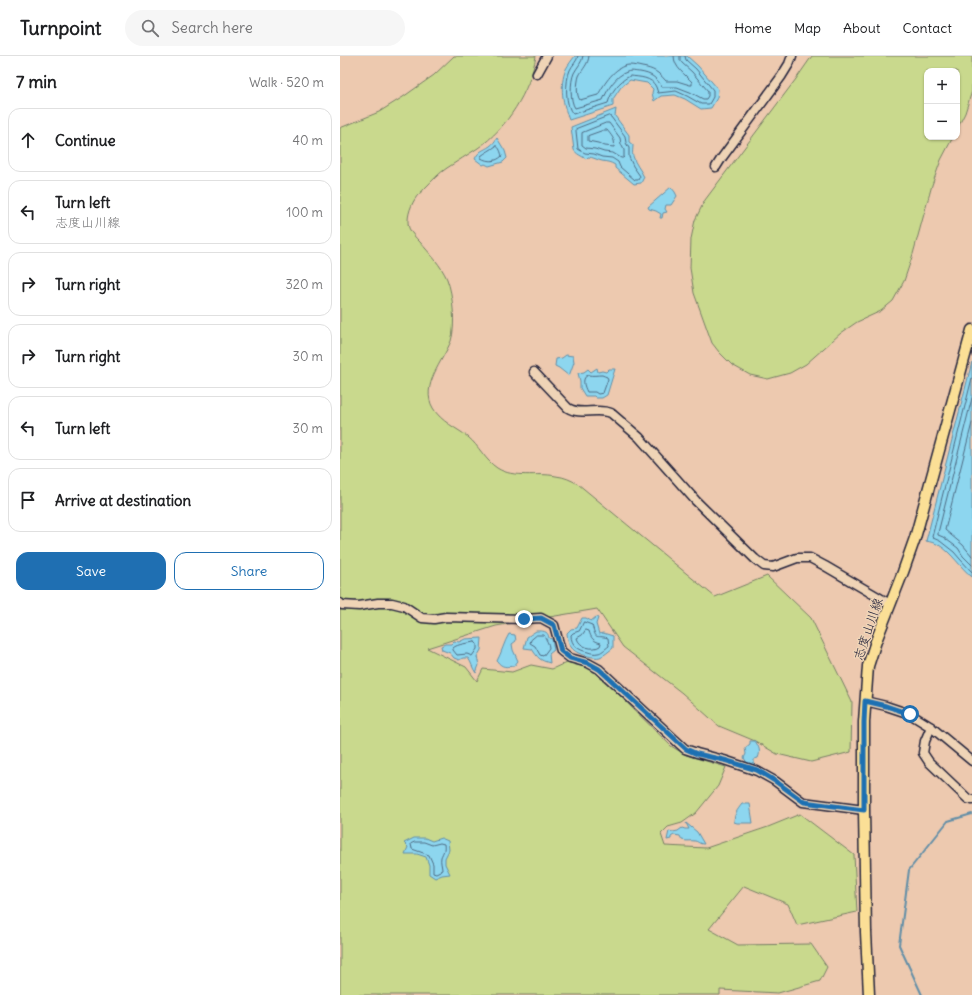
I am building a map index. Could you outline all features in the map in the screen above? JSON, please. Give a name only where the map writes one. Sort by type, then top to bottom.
[{"type":"main road","name":"志度山川線","points":[[869,995],[866,932],[864,810],[864,722],[868,666],[915,538],[972,330]]},
{"type":"street","points":[[536,74],[547,56]]},
{"type":"street","points":[[716,167],[781,77],[792,56]]},
{"type":"street","points":[[534,372],[568,408],[573,411],[605,410],[611,413],[639,437],[696,501],[764,566],[773,567],[797,558],[810,558],[890,604]]},
{"type":"street","points":[[340,603],[342,605],[359,606],[378,603],[392,603],[404,606],[422,618],[434,619],[446,617],[541,618],[554,625],[561,651],[570,658],[588,663],[599,669],[686,749],[697,754],[757,770],[804,802],[864,810]]},
{"type":"street","points":[[865,701],[910,714],[931,727],[972,762]]},
{"type":"street","points":[[931,727],[925,741],[923,753],[929,762],[968,799],[972,800]]},
{"type":"green space","points":[[454,56],[536,56],[533,69],[523,95],[508,119],[489,140],[438,175],[417,196],[410,209],[408,217],[409,228],[412,234],[442,269],[449,285],[452,301],[454,319],[453,335],[431,382],[429,391],[433,408],[440,417],[472,441],[497,468],[518,474],[559,476],[578,484],[715,597],[767,576],[811,618],[852,702],[851,752],[811,762],[777,754],[755,741],[719,726],[682,693],[623,647],[597,609],[496,626],[427,648],[466,667],[477,681],[483,669],[512,672],[531,665],[552,669],[567,662],[589,668],[614,690],[671,746],[686,755],[726,767],[718,786],[696,813],[682,823],[668,827],[661,834],[665,846],[706,848],[768,827],[800,814],[854,855],[857,912],[797,925],[788,904],[744,886],[709,929],[738,945],[811,944],[827,967],[820,981],[778,993],[720,990],[720,995],[340,995],[340,128],[379,112],[403,97],[434,75]]},
{"type":"green space","points":[[812,56],[972,56],[972,91],[960,123],[960,68],[924,68],[924,140],[951,140],[941,160],[932,185],[904,281],[893,301],[881,311],[857,322],[841,333],[806,364],[790,373],[768,379],[750,375],[732,365],[712,343],[694,293],[690,268],[691,239],[695,220],[705,200]]},
{"type":"water","points":[[575,56],[687,56],[718,89],[717,98],[711,108],[701,109],[685,99],[675,95],[661,96],[654,101],[652,93],[653,89],[647,83],[630,80],[621,87],[613,99],[613,106],[569,120],[565,108],[562,88],[566,69]]},
{"type":"water","points":[[616,109],[615,116],[629,135],[629,142],[633,145],[634,159],[644,177],[641,183],[634,184],[615,168],[615,165],[609,162],[600,161],[590,157],[586,159],[574,150],[571,127]]},
{"type":"water","points":[[497,138],[505,151],[507,158],[503,162],[489,166],[485,164],[483,165],[475,159],[480,152],[491,145]]},
{"type":"water","points":[[671,187],[677,196],[671,205],[666,205],[665,209],[667,212],[663,213],[662,218],[660,218],[661,214],[649,209],[648,207]]},
{"type":"water","points":[[566,355],[573,356],[574,362],[569,376],[555,366],[556,359],[562,358]]},
{"type":"water","points":[[972,362],[972,577],[944,548],[926,541]]},
{"type":"water","points":[[597,368],[598,372],[606,372],[609,369],[615,369],[607,395],[602,398],[585,396],[580,388],[578,373],[584,372],[588,369],[591,372]]},
{"type":"water","points":[[596,617],[598,618],[596,624],[599,634],[603,633],[613,636],[613,648],[600,657],[583,655],[575,651],[570,646],[567,633],[571,629],[577,628],[582,618],[586,618],[591,621]]},
{"type":"water","points":[[536,631],[546,632],[549,638],[552,639],[554,650],[549,654],[550,663],[539,658],[532,649],[524,648],[527,637]]},
{"type":"water","points":[[509,634],[515,635],[516,641],[512,644],[518,661],[514,666],[509,667],[501,665],[497,661]]},
{"type":"water","points":[[482,638],[481,650],[477,657],[479,665],[476,673],[468,658],[459,660],[454,658],[450,653],[442,650],[441,646],[451,644],[454,641],[459,642],[465,639]]},
{"type":"water","points":[[750,741],[755,741],[759,749],[758,758],[754,759],[754,765],[747,763],[744,758],[746,754],[745,748],[750,744]]},
{"type":"water","points":[[742,804],[750,804],[753,823],[734,822],[736,813]]},
{"type":"water","points":[[686,823],[697,832],[704,844],[695,841],[682,840],[680,836],[674,835],[671,839],[667,840],[669,831],[678,831],[682,828],[689,829]]},
{"type":"water","points":[[414,838],[425,838],[432,841],[441,838],[448,841],[449,850],[445,858],[445,864],[450,874],[435,878],[429,874],[429,865],[426,857],[417,854],[405,854],[408,847],[404,843]]},
{"type":"waterway","points":[[922,995],[899,945],[909,870],[948,821],[972,814]]},
{"type":"route","points":[[524,619],[541,618],[554,625],[561,651],[570,658],[588,663],[599,669],[686,749],[697,754],[757,770],[804,802],[864,810],[865,701],[910,714]]}]
